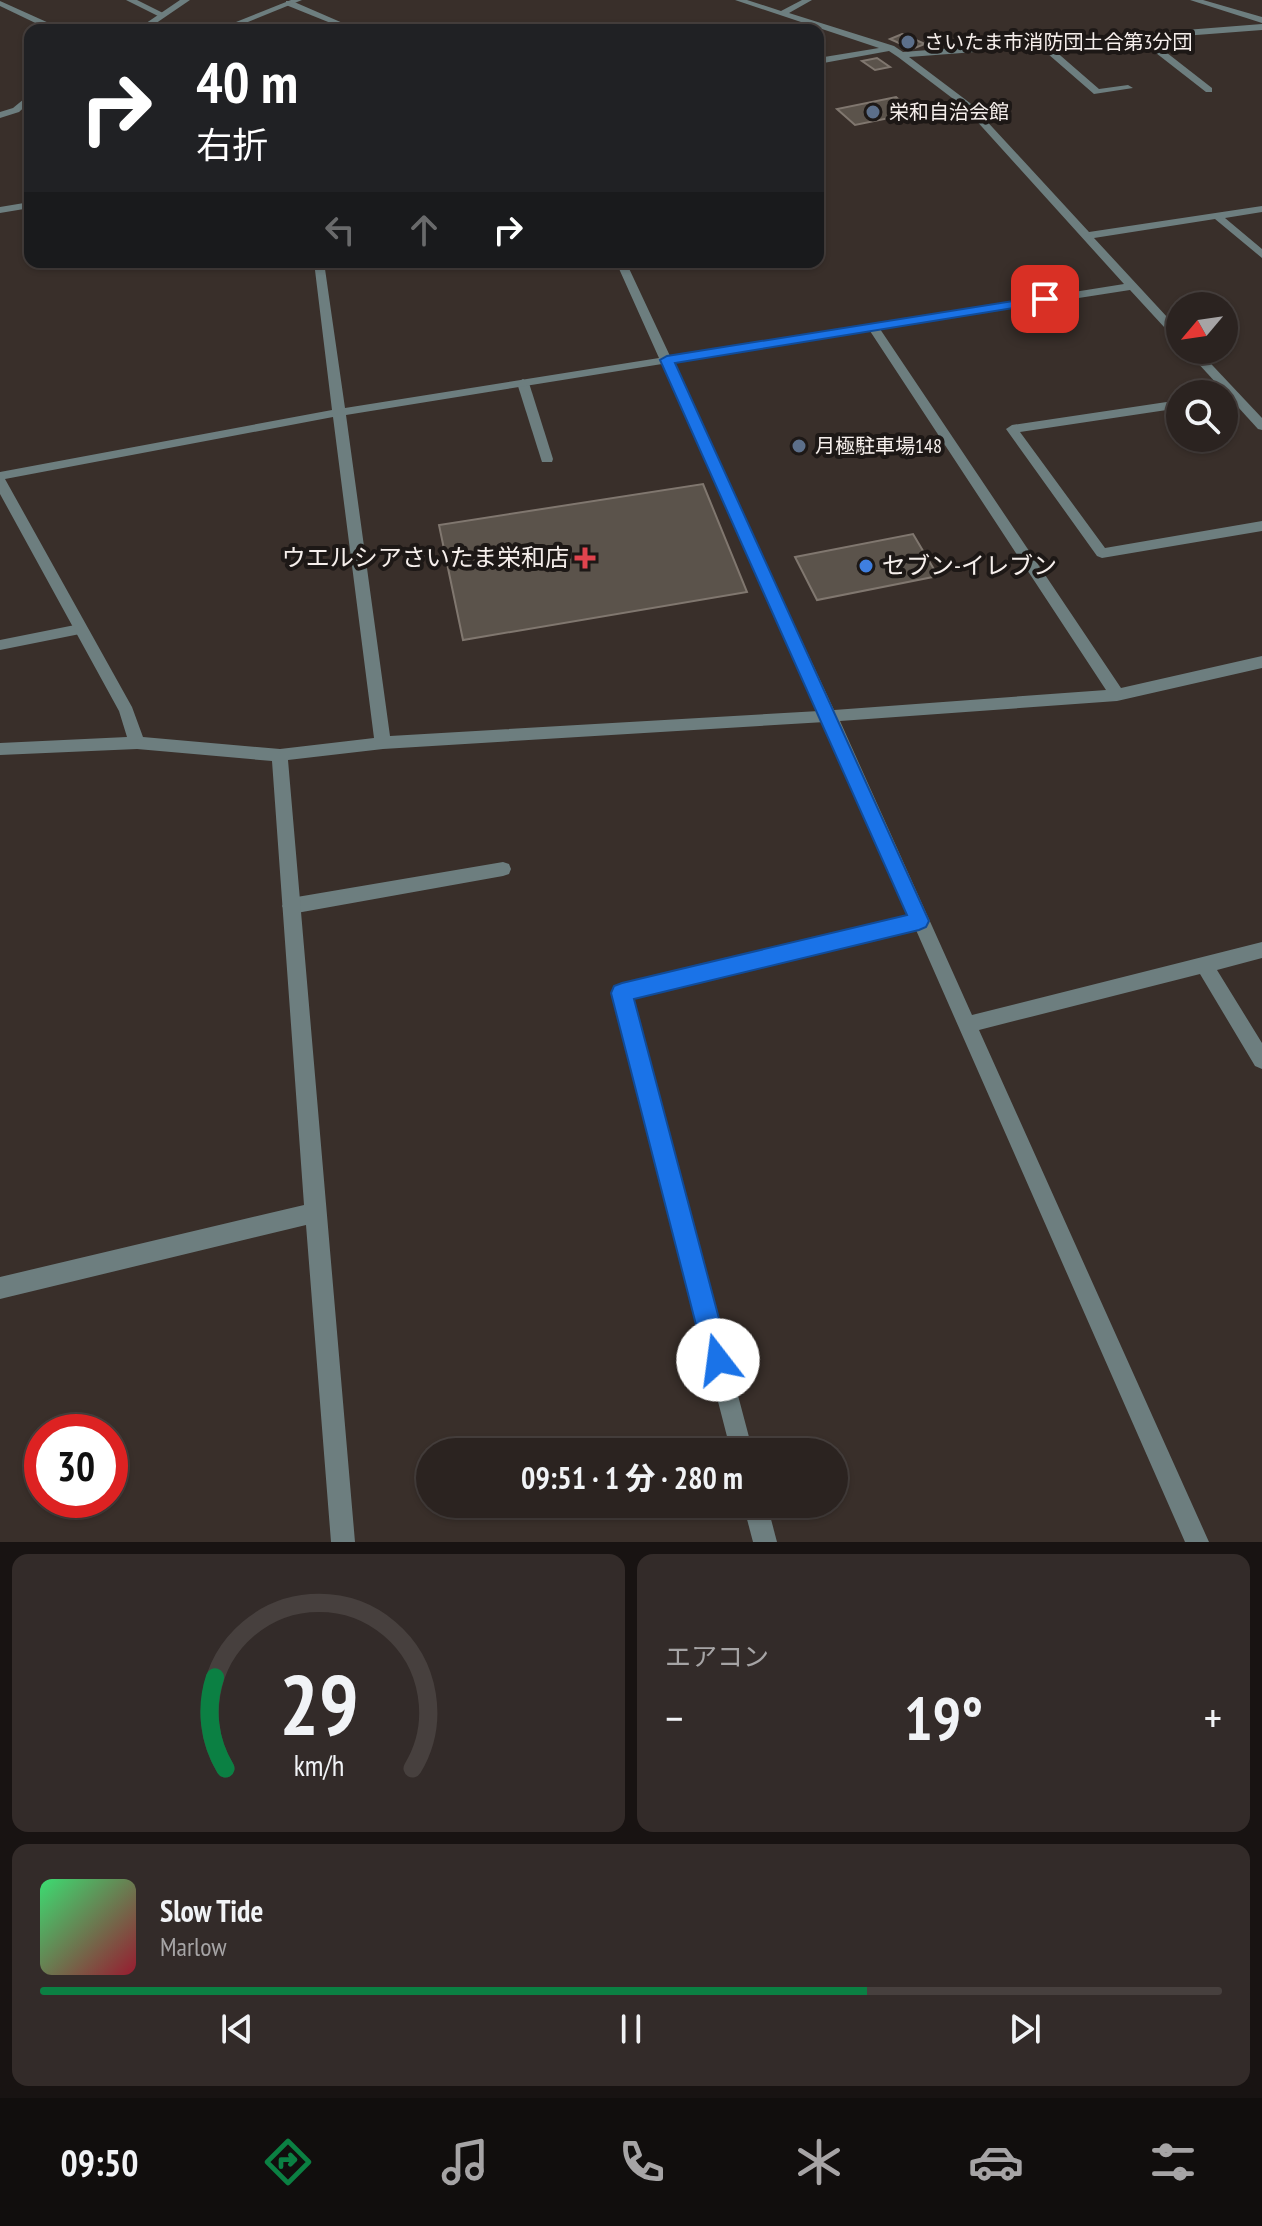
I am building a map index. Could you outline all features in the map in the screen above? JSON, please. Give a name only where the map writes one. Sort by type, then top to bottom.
[{"type":"street","points":[[130,0],[163,15]]},
{"type":"street","points":[[149,24],[186,0]]},
{"type":"street","points":[[739,0],[817,24]]},
{"type":"street","points":[[783,13],[808,0]]},
{"type":"street","points":[[1194,0],[1262,20]]},
{"type":"street","points":[[236,24],[294,2],[342,24]]},
{"type":"street","points":[[0,3],[44,24]]},
{"type":"street","points":[[824,26],[891,48],[967,105],[1166,323]]},
{"type":"street","points":[[901,55],[1262,27]]},
{"type":"street","points":[[1141,37],[1209,90]]},
{"type":"street","points":[[1043,45],[1097,92],[1128,88]]},
{"type":"street","points":[[824,60],[891,48]]},
{"type":"street","points":[[16,110],[24,103]]},
{"type":"street","points":[[0,115],[24,107]]},
{"type":"street","points":[[0,210],[24,206]]},
{"type":"street","points":[[1086,236],[1262,209]]},
{"type":"street","points":[[1217,216],[1262,255]]},
{"type":"street","points":[[320,268],[383,743]]},
{"type":"street","points":[[624,268],[829,715],[1197,1542]]},
{"type":"street","points":[[0,476],[341,412],[1131,286]]},
{"type":"street","points":[[873,327],[1117,695]]},
{"type":"street","points":[[1203,364],[1216,380]]},
{"type":"street","points":[[523,383],[547,459]]},
{"type":"street","points":[[1238,405],[1262,426]]},
{"type":"street","points":[[1166,406],[1012,429],[1102,553],[1262,526]]},
{"type":"street","points":[[0,482],[127,711],[137,743]]},
{"type":"street","points":[[0,645],[80,629]]},
{"type":"street","points":[[0,749],[137,743],[280,755],[383,743],[978,707],[1117,695],[1262,662]]},
{"type":"street","points":[[280,755],[343,1542]]},
{"type":"street","points":[[291,906],[503,869]]},
{"type":"street","points":[[738,1438],[622,993],[919,921]]},
{"type":"street","points":[[966,1025],[1262,950]]},
{"type":"street","points":[[1204,965],[1262,1060]]},
{"type":"street","points":[[0,1288],[315,1213]]},
{"type":"street","points":[[759,1518],[765,1542]]},
{"type":"building","points":[[902,34],[925,44],[912,49],[890,39]]},
{"type":"building","points":[[877,58],[890,67],[875,70],[862,61]]},
{"type":"building","points":[[896,97],[914,113],[855,125],[837,109]]},
{"type":"building","points":[[703,484],[747,592],[463,640],[439,525]]},
{"type":"building","name":"セブン-イレブン","points":[[913,534],[938,576],[817,600],[795,557]]},
{"type":"place","name":"さいたま市消防団土合第3分団","points":[[908,42]]},
{"type":"place","name":"栄和自治会館","points":[[873,112]]},
{"type":"place","name":"月極駐車場148","points":[[799,446]]},
{"type":"place","name":"ウエルシアさいたま栄和店","points":[[585,558]]},
{"type":"place","name":"セブン-イレブン","points":[[866,566]]},
{"type":"route","points":[[718,1360],[622,993],[919,921],[667,360],[1045,299]]}]
